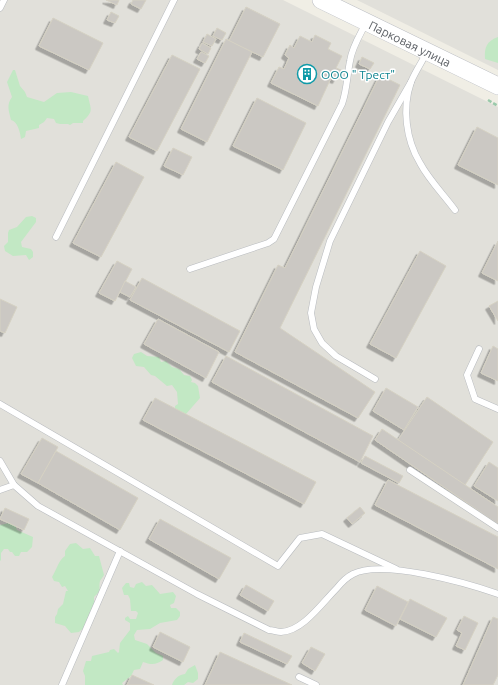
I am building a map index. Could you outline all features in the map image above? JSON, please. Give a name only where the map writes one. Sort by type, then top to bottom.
[{"type":"main road","name":"Парковая улица","points":[[322,0],[498,86]]},
{"type":"lane","points":[[0,8],[4,0]]},
{"type":"lane","points":[[56,237],[174,0]]},
{"type":"lane","points":[[190,269],[268,244],[274,239],[342,104],[350,60],[366,22]]},
{"type":"lane","points":[[375,379],[336,356],[322,343],[314,329],[310,313],[330,241],[388,122],[412,82],[427,52]]},
{"type":"lane","points":[[412,82],[407,96],[407,117],[410,141],[420,163],[455,210]]},
{"type":"lane","points":[[479,348],[467,375],[475,399],[498,409]]},
{"type":"lane","points":[[0,404],[278,566],[300,538],[322,534],[398,569]]},
{"type":"lane","points":[[0,461],[14,485],[38,506],[197,594],[269,630],[281,632],[292,629],[303,623],[344,581],[353,574],[366,570],[398,569],[448,579],[498,594]]},
{"type":"lane","points":[[410,470],[498,528]]},
{"type":"lane","points":[[0,490],[14,485]]},
{"type":"lane","points":[[62,685],[120,551]]},
{"type":"lane","points":[[299,677],[316,685]]},
{"type":"shaded area","points":[[0,0],[283,0],[498,107],[498,685],[0,685]]},
{"type":"shaded area","points":[[357,0],[498,0],[498,70]]},
{"type":"green space","points":[[498,37],[498,63],[485,59],[485,55],[487,45],[491,40]]},
{"type":"green space","points":[[13,70],[15,70],[20,86],[27,97],[44,102],[57,93],[71,92],[88,96],[91,107],[89,115],[83,123],[73,123],[70,125],[56,123],[54,119],[47,118],[39,125],[39,128],[26,131],[25,137],[21,139],[17,125],[11,120],[8,108],[12,97],[7,82]]},
{"type":"green space","points":[[32,216],[36,218],[36,222],[21,242],[22,247],[31,249],[33,252],[33,257],[29,260],[26,255],[13,256],[5,251],[4,246],[8,242],[9,230],[17,227],[26,217]]},
{"type":"green space","points":[[141,352],[147,356],[159,357],[161,362],[166,361],[172,367],[179,369],[184,375],[190,376],[192,380],[191,382],[198,386],[200,398],[186,414],[180,414],[175,409],[175,406],[178,404],[177,392],[172,385],[167,386],[155,376],[151,375],[144,367],[136,366],[132,358],[134,354]]},
{"type":"green space","points":[[14,522],[17,530],[33,537],[32,547],[27,552],[21,552],[19,556],[15,556],[8,549],[4,549],[1,553],[0,561],[0,525]]},
{"type":"green space","points":[[76,543],[83,549],[90,548],[95,556],[99,556],[104,575],[100,581],[99,591],[94,597],[94,610],[87,629],[71,633],[65,626],[55,623],[55,617],[58,609],[63,604],[66,591],[68,591],[65,586],[62,587],[59,582],[54,581],[52,577],[59,563],[65,556],[65,551],[70,544]]},
{"type":"green space","points":[[142,582],[146,586],[152,585],[160,594],[173,592],[176,596],[174,603],[170,605],[171,608],[176,608],[180,612],[180,616],[177,620],[160,623],[150,629],[137,630],[134,635],[135,640],[147,644],[156,653],[163,656],[163,660],[153,664],[143,662],[140,669],[134,670],[131,676],[122,683],[123,685],[85,685],[85,676],[83,671],[86,661],[91,661],[92,656],[109,652],[110,650],[114,649],[118,653],[120,643],[130,630],[130,623],[125,620],[125,618],[128,616],[130,619],[136,619],[138,613],[136,611],[131,611],[130,599],[128,595],[124,595],[122,588],[126,583],[129,583],[130,587],[134,588],[136,584]]},
{"type":"green space","points":[[195,665],[198,673],[198,679],[193,683],[188,682],[184,685],[172,685],[180,675],[185,674],[188,669]]},
{"type":"building","points":[[106,0],[119,0],[117,5]]},
{"type":"building","points":[[133,0],[146,0],[141,9],[131,4]]},
{"type":"building","points":[[246,7],[280,24],[263,57],[229,41]]},
{"type":"building","points":[[111,12],[119,16],[115,23],[107,20]]},
{"type":"building","points":[[53,18],[103,43],[89,70],[39,46]]},
{"type":"building","points":[[217,28],[226,33],[222,40],[213,36]]},
{"type":"building","points":[[207,34],[216,39],[212,46],[203,42]]},
{"type":"building","name":"ООО \" Трест\"","points":[[315,35],[331,43],[328,49],[342,56],[336,68],[341,70],[336,80],[331,78],[318,106],[271,83],[279,67],[284,69],[289,58],[285,55],[290,45],[294,48],[300,36],[312,42]]},
{"type":"building","points":[[226,39],[252,52],[207,142],[181,129]]},
{"type":"building","points":[[202,43],[211,48],[208,54],[199,49]]},
{"type":"building","points":[[201,52],[209,56],[205,63],[197,59]]},
{"type":"building","points":[[172,55],[200,69],[157,151],[129,137]]},
{"type":"building","points":[[362,57],[374,63],[370,69],[359,64]]},
{"type":"building","points":[[380,75],[400,85],[280,328],[375,392],[358,418],[235,352],[278,265],[285,268]]},
{"type":"building","points":[[257,98],[306,123],[283,170],[233,146]]},
{"type":"building","points":[[477,127],[498,138],[498,185],[458,165]]},
{"type":"building","points":[[173,148],[192,157],[183,175],[164,166]]},
{"type":"building","points":[[116,162],[144,177],[101,257],[73,243]]},
{"type":"building","points":[[498,241],[498,281],[482,273]]},
{"type":"building","points":[[420,251],[446,266],[396,358],[370,344]]},
{"type":"building","points":[[117,261],[132,269],[115,301],[99,293]]},
{"type":"building","points":[[142,278],[240,331],[229,352],[130,300]]},
{"type":"building","points":[[125,281],[136,287],[130,297],[120,292]]},
{"type":"building","points":[[0,299],[17,307],[5,333],[0,331]]},
{"type":"building","points":[[498,301],[498,321],[489,306]]},
{"type":"building","points":[[158,319],[219,352],[206,378],[144,344]]},
{"type":"building","points":[[493,346],[498,349],[498,381],[481,373]]},
{"type":"building","points":[[226,356],[373,436],[360,462],[212,382]]},
{"type":"building","points":[[386,388],[418,407],[404,430],[373,411]]},
{"type":"building","points":[[427,397],[493,442],[465,485],[398,440]]},
{"type":"building","points":[[155,398],[316,482],[304,504],[143,420]]},
{"type":"building","points":[[382,429],[498,507],[498,524],[375,440]]},
{"type":"building","points":[[42,438],[58,447],[38,483],[21,474]]},
{"type":"building","points":[[56,451],[138,498],[120,530],[38,483]]},
{"type":"building","points":[[365,456],[403,476],[399,483],[361,463]]},
{"type":"building","points":[[489,462],[498,468],[498,501],[474,486]]},
{"type":"building","points":[[388,480],[498,537],[498,569],[375,505]]},
{"type":"building","points":[[360,507],[365,513],[352,524],[347,518]]},
{"type":"building","points":[[5,508],[29,519],[24,530],[0,519]]},
{"type":"building","points":[[160,519],[231,558],[219,579],[149,539]]},
{"type":"building","points":[[246,585],[274,601],[268,611],[240,595]]},
{"type":"building","points":[[377,586],[408,602],[396,626],[365,610]]},
{"type":"building","points":[[410,599],[447,618],[436,637],[400,619]]},
{"type":"building","points":[[464,616],[478,623],[465,650],[456,646],[462,633],[457,630]]},
{"type":"building","points":[[493,617],[498,619],[498,675],[493,685],[463,685]]},
{"type":"building","points":[[160,632],[190,647],[183,662],[153,647]]},
{"type":"building","points":[[244,633],[292,656],[287,664],[240,642]]},
{"type":"building","points":[[311,647],[325,654],[315,671],[302,663]]},
{"type":"building","points":[[220,652],[292,685],[205,685]]},
{"type":"building","points":[[132,675],[154,685],[127,685]]},
{"type":"place","name":"ООО \" Трест\"","points":[[307,74]]}]
